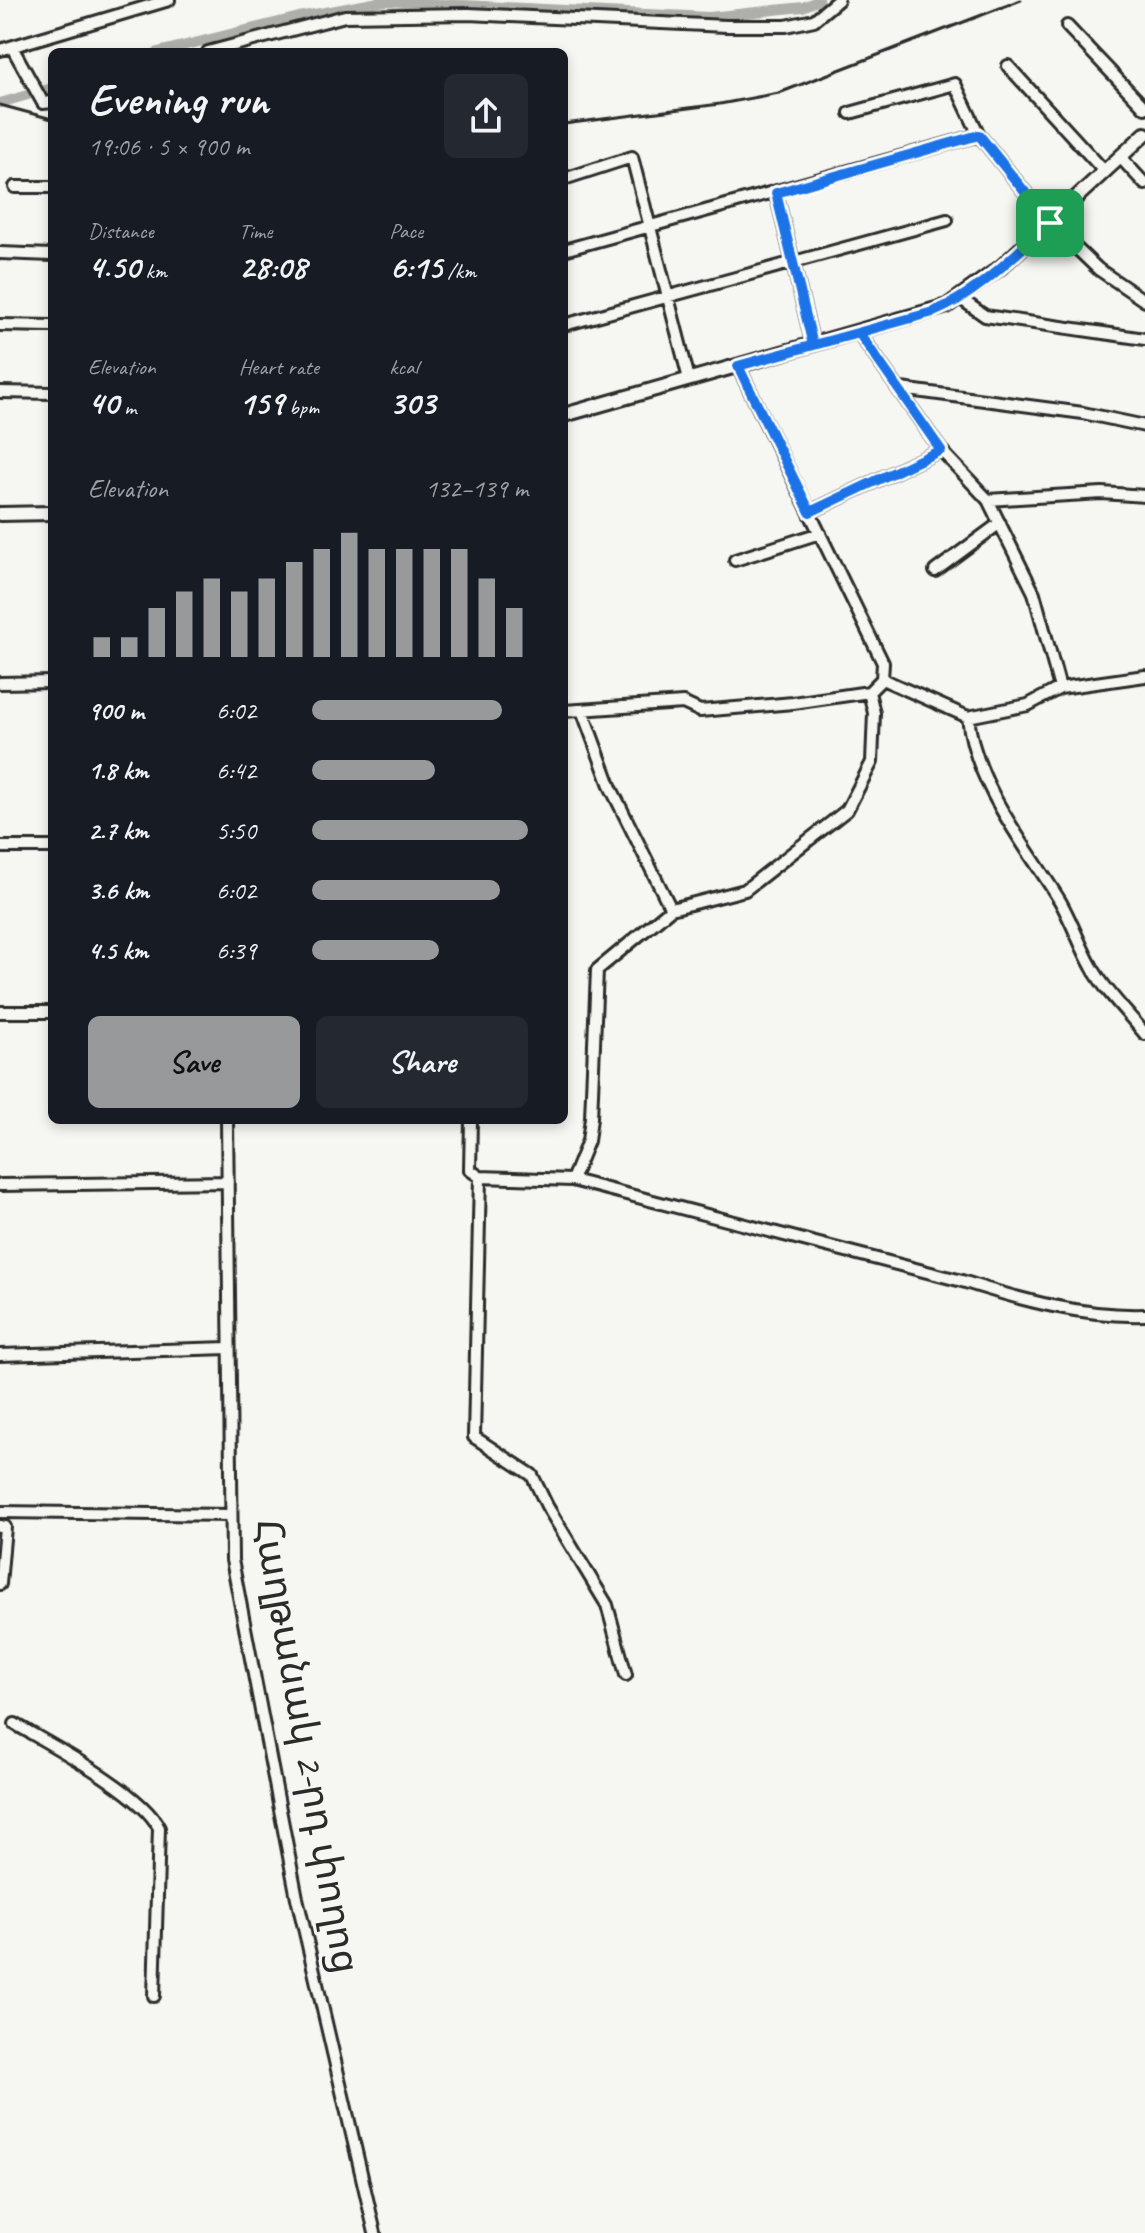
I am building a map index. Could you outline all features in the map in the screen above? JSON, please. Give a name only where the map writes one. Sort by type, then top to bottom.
[{"type":"main road","points":[[568,416],[689,379],[933,312],[961,299],[1050,223],[1145,134]]},
{"type":"main road","points":[[0,514],[48,513]]},
{"type":"street","points":[[0,50],[13,49],[169,0]]},
{"type":"street","points":[[223,48],[345,16],[468,14],[786,26],[814,20],[838,0]]},
{"type":"street","points":[[1067,26],[1145,108]]},
{"type":"street","points":[[13,49],[21,67],[47,102]]},
{"type":"street","points":[[1008,66],[1105,172]]},
{"type":"street","points":[[850,113],[951,83],[958,88],[979,135],[1050,223],[1098,269],[1145,301]]},
{"type":"street","points":[[568,249],[979,135]]},
{"type":"street","points":[[568,178],[632,157],[689,379]]},
{"type":"street","points":[[1121,158],[1145,184]]},
{"type":"street","points":[[15,187],[48,187]]},
{"type":"street","points":[[776,193],[813,345]]},
{"type":"street","points":[[568,324],[947,220]]},
{"type":"street","points":[[0,253],[48,255]]},
{"type":"street","points":[[961,299],[985,316],[1145,339]]},
{"type":"street","points":[[0,325],[48,326]]},
{"type":"street","points":[[859,333],[941,450],[988,500],[1034,593],[1060,688]]},
{"type":"street","points":[[568,711],[683,703],[700,711],[869,692],[882,679],[883,663],[738,366]]},
{"type":"street","points":[[901,389],[1083,413],[1145,426]]},
{"type":"street","points":[[0,392],[48,393]]},
{"type":"street","points":[[810,512],[941,450]]},
{"type":"street","points":[[988,500],[1102,493],[1145,496]]},
{"type":"street","points":[[935,571],[1000,523]]},
{"type":"street","points":[[735,560],[820,533]]},
{"type":"street","points":[[882,679],[968,717],[1028,705],[1060,688],[1145,676]]},
{"type":"street","points":[[0,683],[48,682]]},
{"type":"street","points":[[572,1180],[588,1141],[591,1118],[597,970],[671,909],[745,890],[847,810],[872,762],[874,713],[869,692]]},
{"type":"street","points":[[582,710],[611,788],[671,909]]},
{"type":"street","points":[[968,717],[970,737],[982,771],[1011,825],[1062,905],[1093,970],[1145,1034]]},
{"type":"street","points":[[0,847],[48,847]]},
{"type":"street","points":[[0,1012],[48,1012]]},
{"type":"street","name":"Հաղթանակ 2-րդ փողոց","points":[[227,1124],[232,1560],[297,1898],[375,2233]]},
{"type":"street","points":[[471,1124],[470,1170],[480,1177],[572,1180],[962,1281],[1019,1299],[1094,1314],[1145,1315]]},
{"type":"street","points":[[480,1177],[474,1437],[532,1475],[607,1605],[626,1675]]},
{"type":"street","points":[[0,1185],[228,1182]]},
{"type":"street","points":[[0,1355],[229,1348]]},
{"type":"street","points":[[0,1512],[231,1515]]},
{"type":"street","points":[[0,1584],[3,1527]]},
{"type":"street","points":[[15,1724],[101,1777],[152,1813],[159,1828],[154,1996]]},
{"type":"waterway","points":[[174,48],[299,17],[384,1],[709,17],[803,7],[819,0]]},
{"type":"waterway","points":[[0,103],[48,89]]},
{"type":"railway","points":[[568,123],[720,104],[779,93],[1021,0]]},
{"type":"railway","points":[[0,105],[48,118]]},
{"type":"route","points":[[1050,223],[979,135],[776,193],[813,345],[859,333],[941,450],[810,512],[738,366],[813,345],[933,312],[947,306],[961,299],[1001,267],[1050,223]]}]
